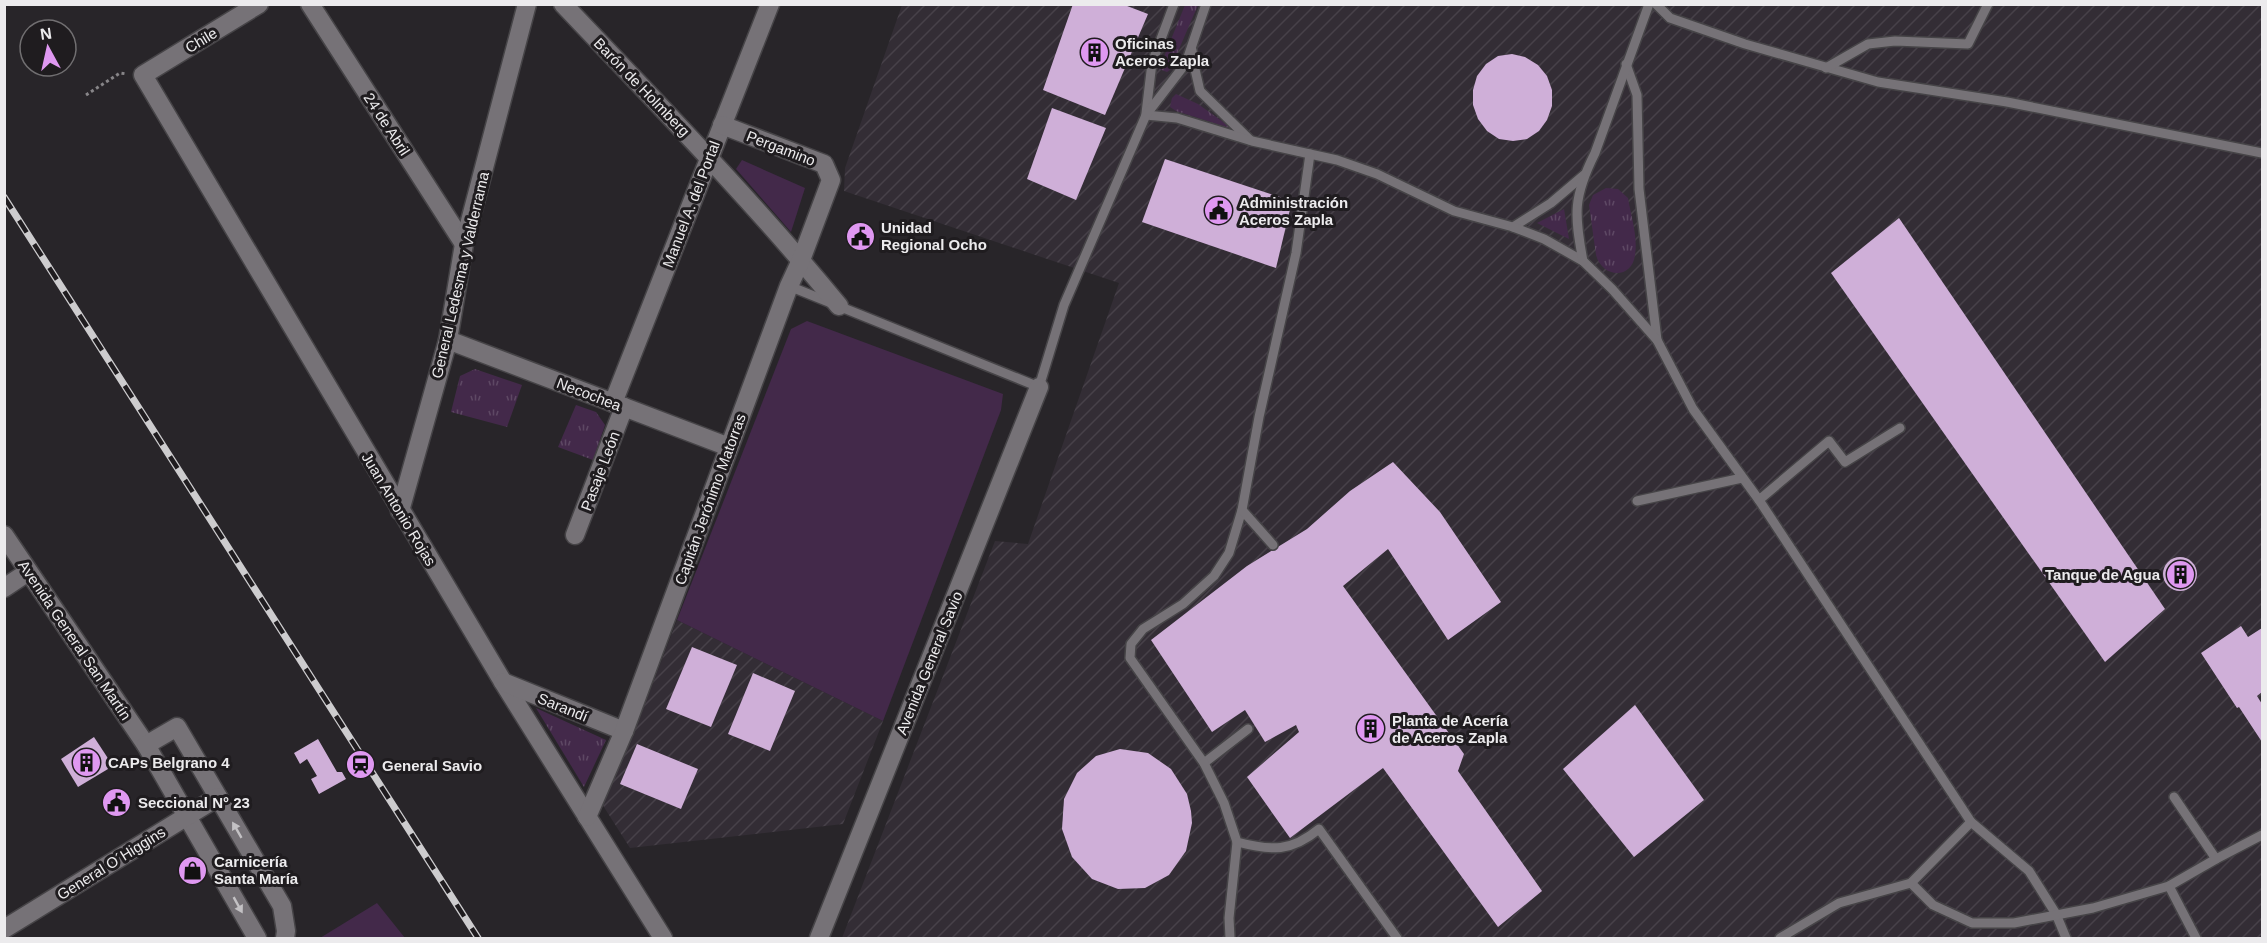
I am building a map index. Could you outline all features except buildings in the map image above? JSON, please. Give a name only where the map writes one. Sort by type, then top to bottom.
[{"type":"street","name":"Chile","points":[[143,75],[259,4]]},
{"type":"street","name":"24 de Abril","points":[[310,4],[464,244]]},
{"type":"street","name":"General Ledesma y Valderrama","points":[[400,511],[448,340],[464,244],[527,4]]},
{"type":"street","name":"Barón de Holmberg","points":[[563,4],[709,157],[839,306]]},
{"type":"street","name":"Manuel A. del Portal","points":[[619,405],[709,157],[770,4]]},
{"type":"street","name":"Juan Antonio Rojas","points":[[143,75],[400,511],[663,939]]},
{"type":"street","name":"Pergamino","points":[[722,125],[824,164],[831,180]]},
{"type":"street","name":"Capitán Jerónimo Matorras","points":[[587,817],[624,731],[789,286],[831,180]]},
{"type":"street","name":"Necochea","points":[[448,340],[729,447]]},
{"type":"street","name":"Avenida General Savio","points":[[819,939],[1039,387]]},
{"type":"street","name":"Pasaje León","points":[[575,535],[619,405]]},
{"type":"street","name":"Avenida General San Martín","points":[[4,535],[146,745],[257,939]]},
{"type":"street","points":[[4,588],[28,572]]},
{"type":"street","name":"Sarandí","points":[[503,682],[624,731]]},
{"type":"street","points":[[146,745],[177,727],[282,906],[285,939]]},
{"type":"street","name":"General O´Higgins","points":[[4,929],[218,797]]},
{"type":"lane","points":[[1146,115],[1152,63],[1174,4]]},
{"type":"lane","points":[[789,286],[1039,387],[1064,305],[1146,115],[1186,63],[1206,4]]},
{"type":"lane","points":[[1582,261],[1577,230],[1576,202],[1584,175],[1595,153],[1649,4]]},
{"type":"lane","points":[[1656,4],[1670,18],[1745,44],[1878,82],[2007,102],[2262,153]]},
{"type":"lane","points":[[1826,68],[1868,44],[1895,41],[1968,44],[1988,4]]},
{"type":"lane","points":[[1192,44],[1200,91],[1252,141]]},
{"type":"lane","points":[[1626,64],[1637,95],[1639,189],[1657,340]]},
{"type":"lane","points":[[1146,115],[1177,118],[1252,141],[1337,160],[1377,174],[1454,211],[1513,227],[1544,239],[1582,261],[1612,288],[1657,340],[1693,409],[1759,500],[1971,822],[2029,871],[2056,914],[2066,939]]},
{"type":"lane","points":[[1230,939],[1230,908],[1238,842],[1224,803],[1204,763],[1130,658],[1131,644],[1143,629],[1183,604],[1214,576],[1229,553],[1242,510],[1258,417],[1296,253],[1310,154]]},
{"type":"lane","points":[[1513,227],[1551,203],[1584,175]]},
{"type":"lane","points":[[1759,500],[1829,441],[1845,462],[1900,428]]},
{"type":"lane","points":[[1637,501],[1742,478]]},
{"type":"lane","points":[[1242,510],[1273,545]]},
{"type":"lane","points":[[1204,763],[1248,729]]},
{"type":"lane","points":[[2174,797],[2216,859]]},
{"type":"lane","points":[[1780,939],[1839,903],[1911,883],[1971,822]]},
{"type":"lane","points":[[1238,842],[1277,849],[1303,842],[1319,829],[1397,939]]},
{"type":"lane","points":[[1911,883],[1933,905],[1972,923],[2014,923],[2093,908],[2169,886],[2262,835]]},
{"type":"lane","points":[[2169,886],[2196,939]]},
{"type":"path","points":[[86,95],[120,73],[143,75]]},
{"type":"shaded area","points":[[902,5],[2262,5],[2262,938],[842,938],[995,541],[1028,544],[1119,283],[844,191],[845,168]]},
{"type":"shaded area","points":[[677,620],[883,721],[843,824],[630,848],[602,804],[629,738],[632,738]]},
{"type":"green space","points":[[1185,5],[1198,5],[1170,70],[1167,72],[1159,69]]},
{"type":"green space","points":[[1176,94],[1198,104],[1233,129],[1176,111],[1170,107],[1172,98]]},
{"type":"green space","points":[[742,160],[805,188],[791,232],[736,169]]},
{"type":"green space","points":[[1606,188],[1618,189],[1628,198],[1636,241],[1633,263],[1628,269],[1617,273],[1610,272],[1599,263],[1589,205],[1593,195]]},
{"type":"green space","points":[[1564,209],[1569,239],[1537,223]]},
{"type":"green space","points":[[807,321],[1003,394],[1001,410],[883,721],[677,620],[791,329]]},
{"type":"green space","points":[[475,369],[522,385],[507,427],[451,412],[460,376]]},
{"type":"green space","points":[[576,405],[596,412],[605,425],[593,460],[558,447]]},
{"type":"green space","points":[[536,708],[606,740],[584,787]]},
{"type":"green space","points":[[377,903],[405,938],[320,938]]},
{"type":"railway","points":[[4,197],[478,938]]},
{"type":"place","name":"Oficinas Aceros Zapla","points":[[1094,52]]},
{"type":"place","name":"Administración Aceros Zapla","points":[[1218,211]]},
{"type":"place","name":"Unidad Regional Ocho","points":[[860,236]]},
{"type":"place","name":"Tanque de Agua","points":[[2181,574]]},
{"type":"place","name":"Planta de Acería de Aceros Zapla","points":[[1371,729]]},
{"type":"place","name":"CAPs Belgrano 4","points":[[87,762]]},
{"type":"place","name":"General Savio","points":[[361,765]]},
{"type":"place","name":"Seccional N° 23","points":[[117,802]]},
{"type":"place","name":"Carnicería Santa María","points":[[193,870]]}]
